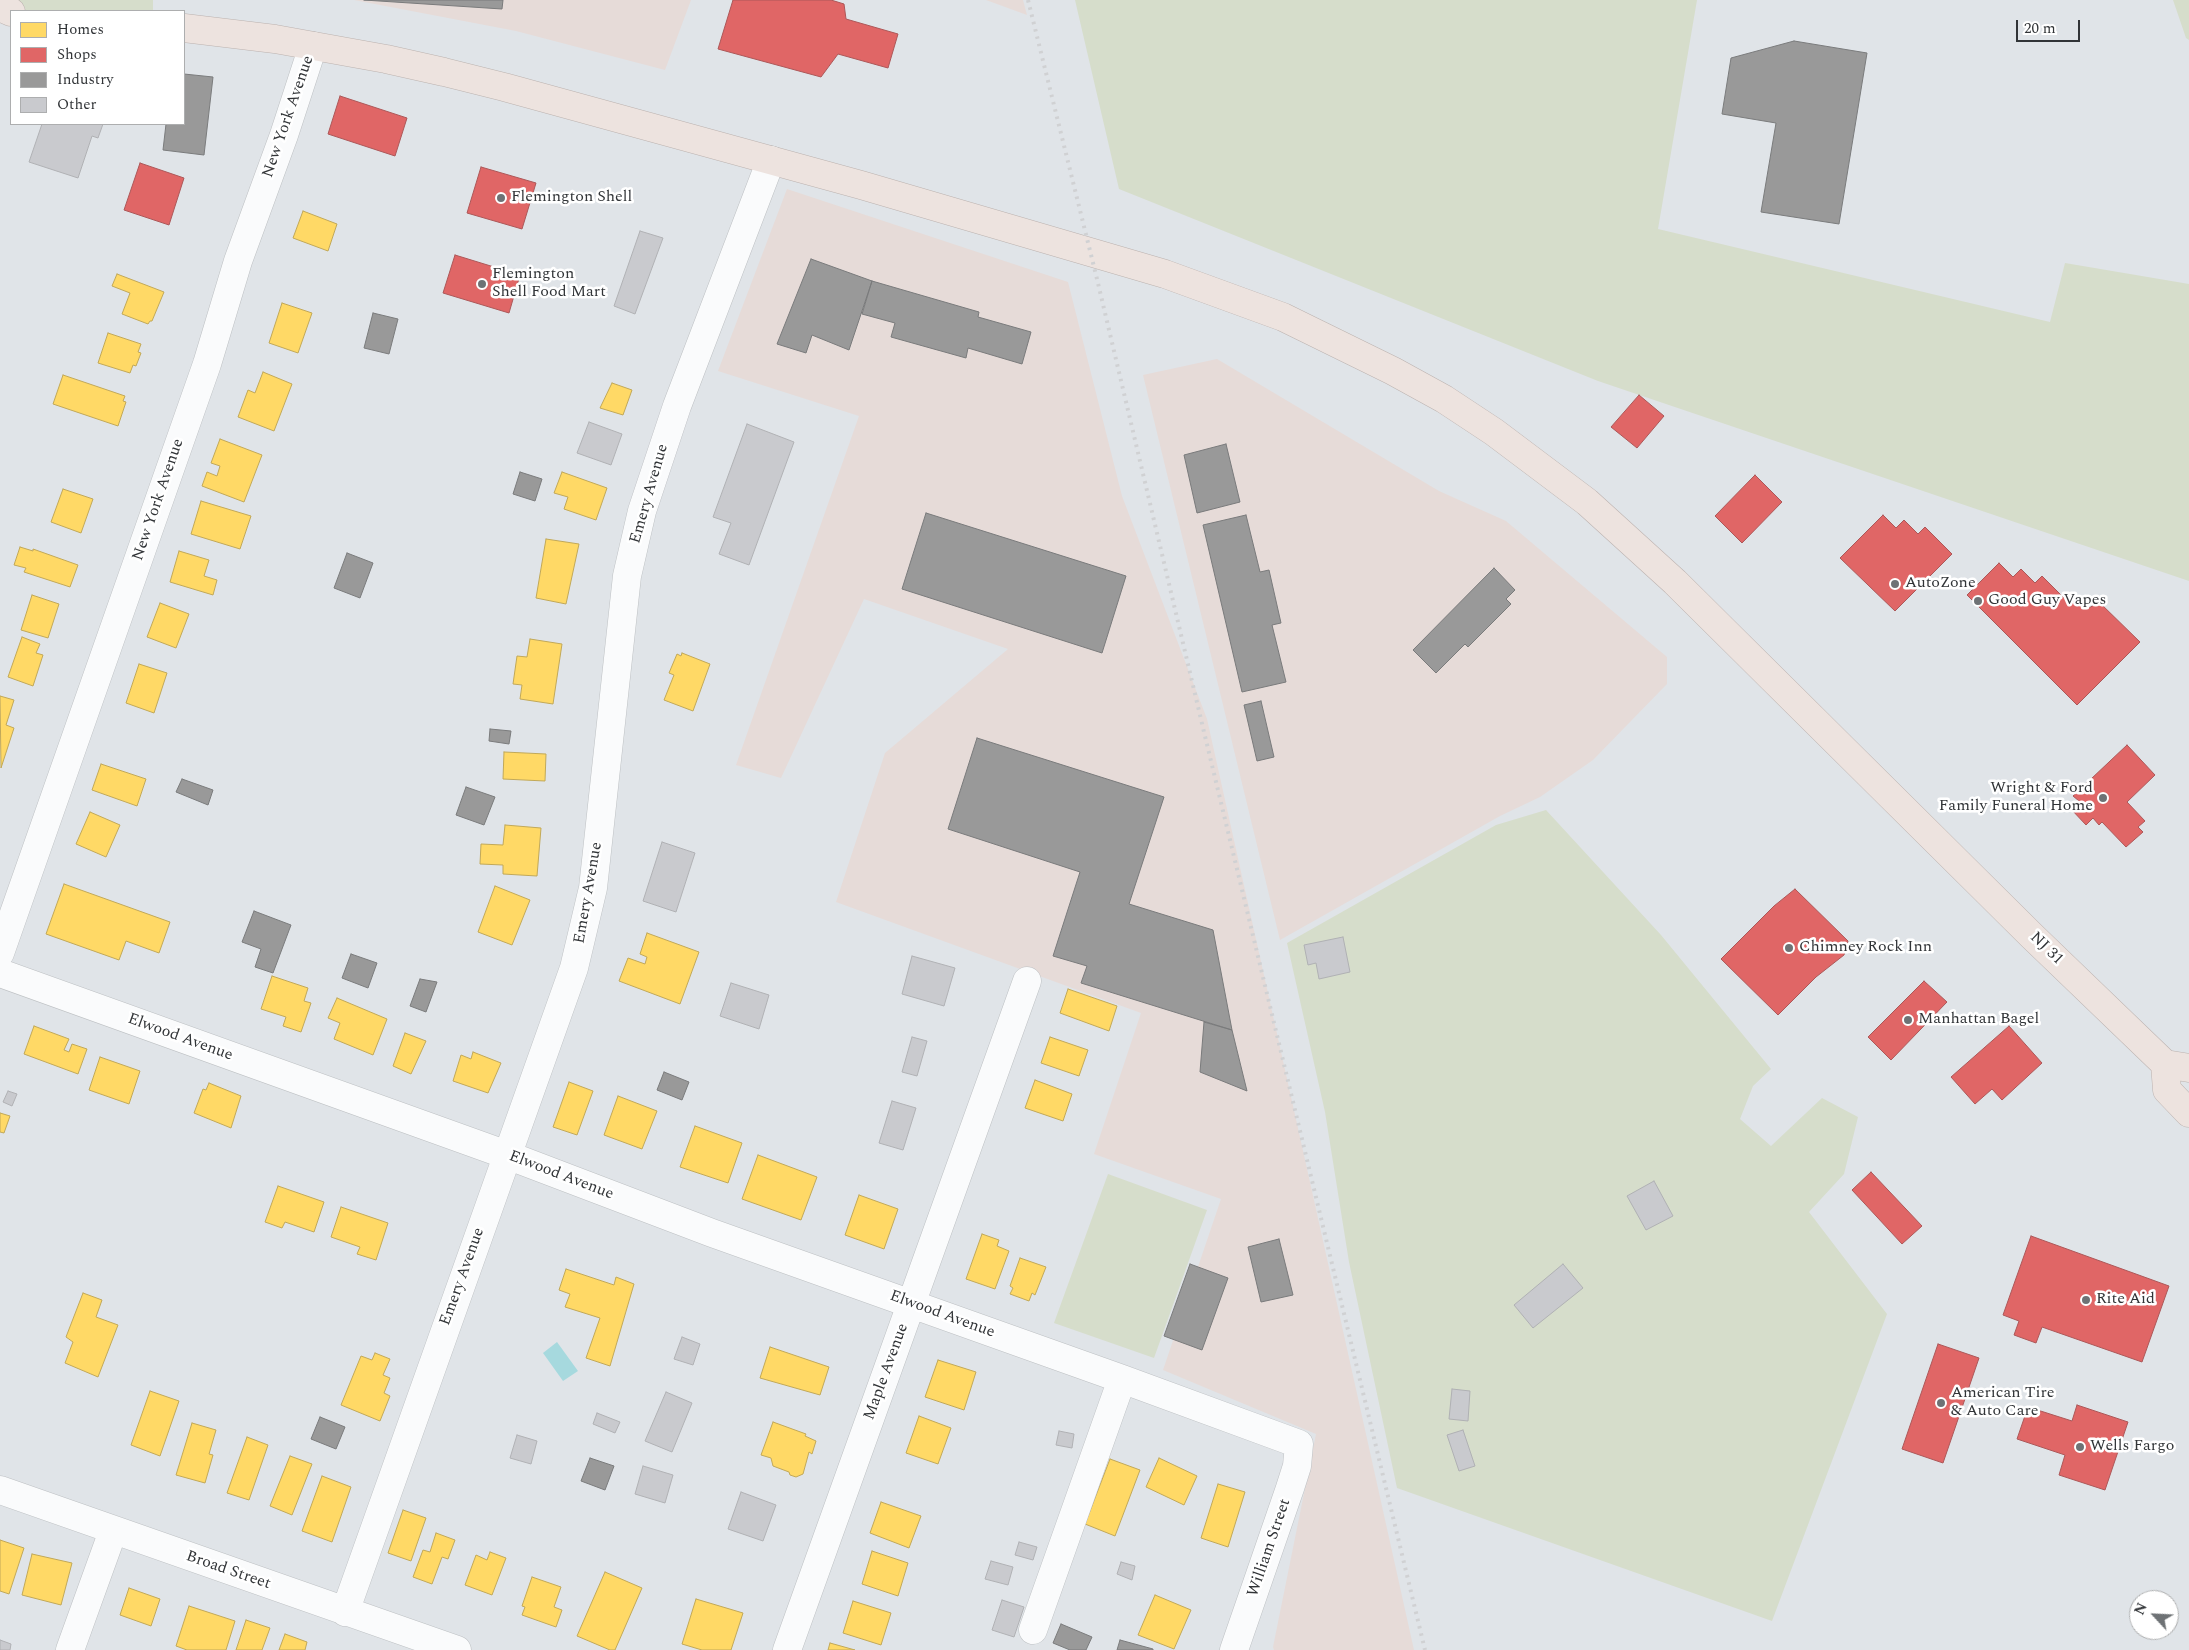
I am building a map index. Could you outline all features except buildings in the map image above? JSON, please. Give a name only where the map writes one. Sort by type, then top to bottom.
[{"type":"highway","name":"NJ 31","points":[[185,28],[275,39],[386,59],[504,87],[771,160],[1105,255],[1225,295],[1283,317],[1444,399],[1494,432],[1587,502],[1675,582],[2098,1001],[2177,1066],[2167,1090],[2189,1113]]},
{"type":"street","name":"New York Avenue","points":[[0,953],[207,364],[238,261],[284,135],[313,46]]},
{"type":"street","name":"Emery Avenue","points":[[345,1612],[574,968],[592,897],[600,841],[627,576],[642,511],[677,406],[771,160]]},
{"type":"street","name":"Elwood Avenue","points":[[0,973],[506,1155],[712,1234],[1122,1379],[1299,1444]]},
{"type":"street","name":"Maple Avenue","points":[[787,1650],[1027,981]]},
{"type":"street","points":[[1033,1630],[1122,1379]]},
{"type":"street","name":"William Street","points":[[1234,1650],[1297,1466],[1299,1444]]},
{"type":"street","name":"Broad Street","points":[[0,1490],[457,1650]]},
{"type":"street","points":[[70,1650],[113,1531]]},
{"type":"shaded area","points":[[354,0],[691,0],[665,70],[516,31]]},
{"type":"shaded area","points":[[986,0],[1023,0],[1027,15]]},
{"type":"shaded area","points":[[787,189],[1068,282],[1122,496],[1207,719],[1414,1650],[1274,1650],[1273,1647],[1316,1434],[1163,1370],[1221,1199],[1094,1154],[1141,1013],[836,902],[885,753],[1008,649],[864,599],[781,778],[736,765],[859,416],[718,371]]},
{"type":"shaded area","points":[[1217,359],[1439,491],[1506,521],[1667,657],[1667,684],[1593,760],[1540,797],[1500,816],[1280,940],[1143,375]]},
{"type":"green space","points":[[0,0],[153,0],[153,10],[10,10]]},
{"type":"green space","points":[[1075,0],[1697,0],[1658,229],[2050,322],[2065,263],[2189,284],[2189,581],[1598,381],[1119,189]]},
{"type":"green space","points":[[2173,0],[2189,0],[2189,40],[2186,38]]},
{"type":"green space","points":[[1546,810],[1661,935],[1771,1069],[1753,1086],[1740,1119],[1771,1146],[1822,1098],[1858,1117],[1844,1174],[1809,1212],[1887,1314],[1772,1621],[1397,1488],[1349,1262],[1325,1112],[1287,943],[1496,825]]},
{"type":"green space","points":[[1108,1174],[1207,1210],[1154,1358],[1054,1323]]},
{"type":"water","points":[[557,1342],[578,1371],[563,1381],[543,1353]]},
{"type":"railway","points":[[1028,0],[1097,279],[1425,1650]]},
{"type":"place","name":"Flemington Shell","points":[[501,198]]},
{"type":"place","name":"Flemington Shell Food Mart","points":[[482,284]]},
{"type":"place","name":"AutoZone","points":[[1895,584]]},
{"type":"place","name":"Good Guy Vapes","points":[[1978,601]]},
{"type":"place","name":"Wright & Ford Family Funeral Home","points":[[2103,798]]},
{"type":"place","name":"Chimney Rock Inn","points":[[1789,948]]},
{"type":"place","name":"Manhattan Bagel","points":[[1908,1020]]},
{"type":"place","name":"Rite Aid","points":[[2086,1300]]},
{"type":"place","name":"American Tire & Auto Care","points":[[1941,1403]]},
{"type":"place","name":"Wells Fargo","points":[[2080,1447]]}]
